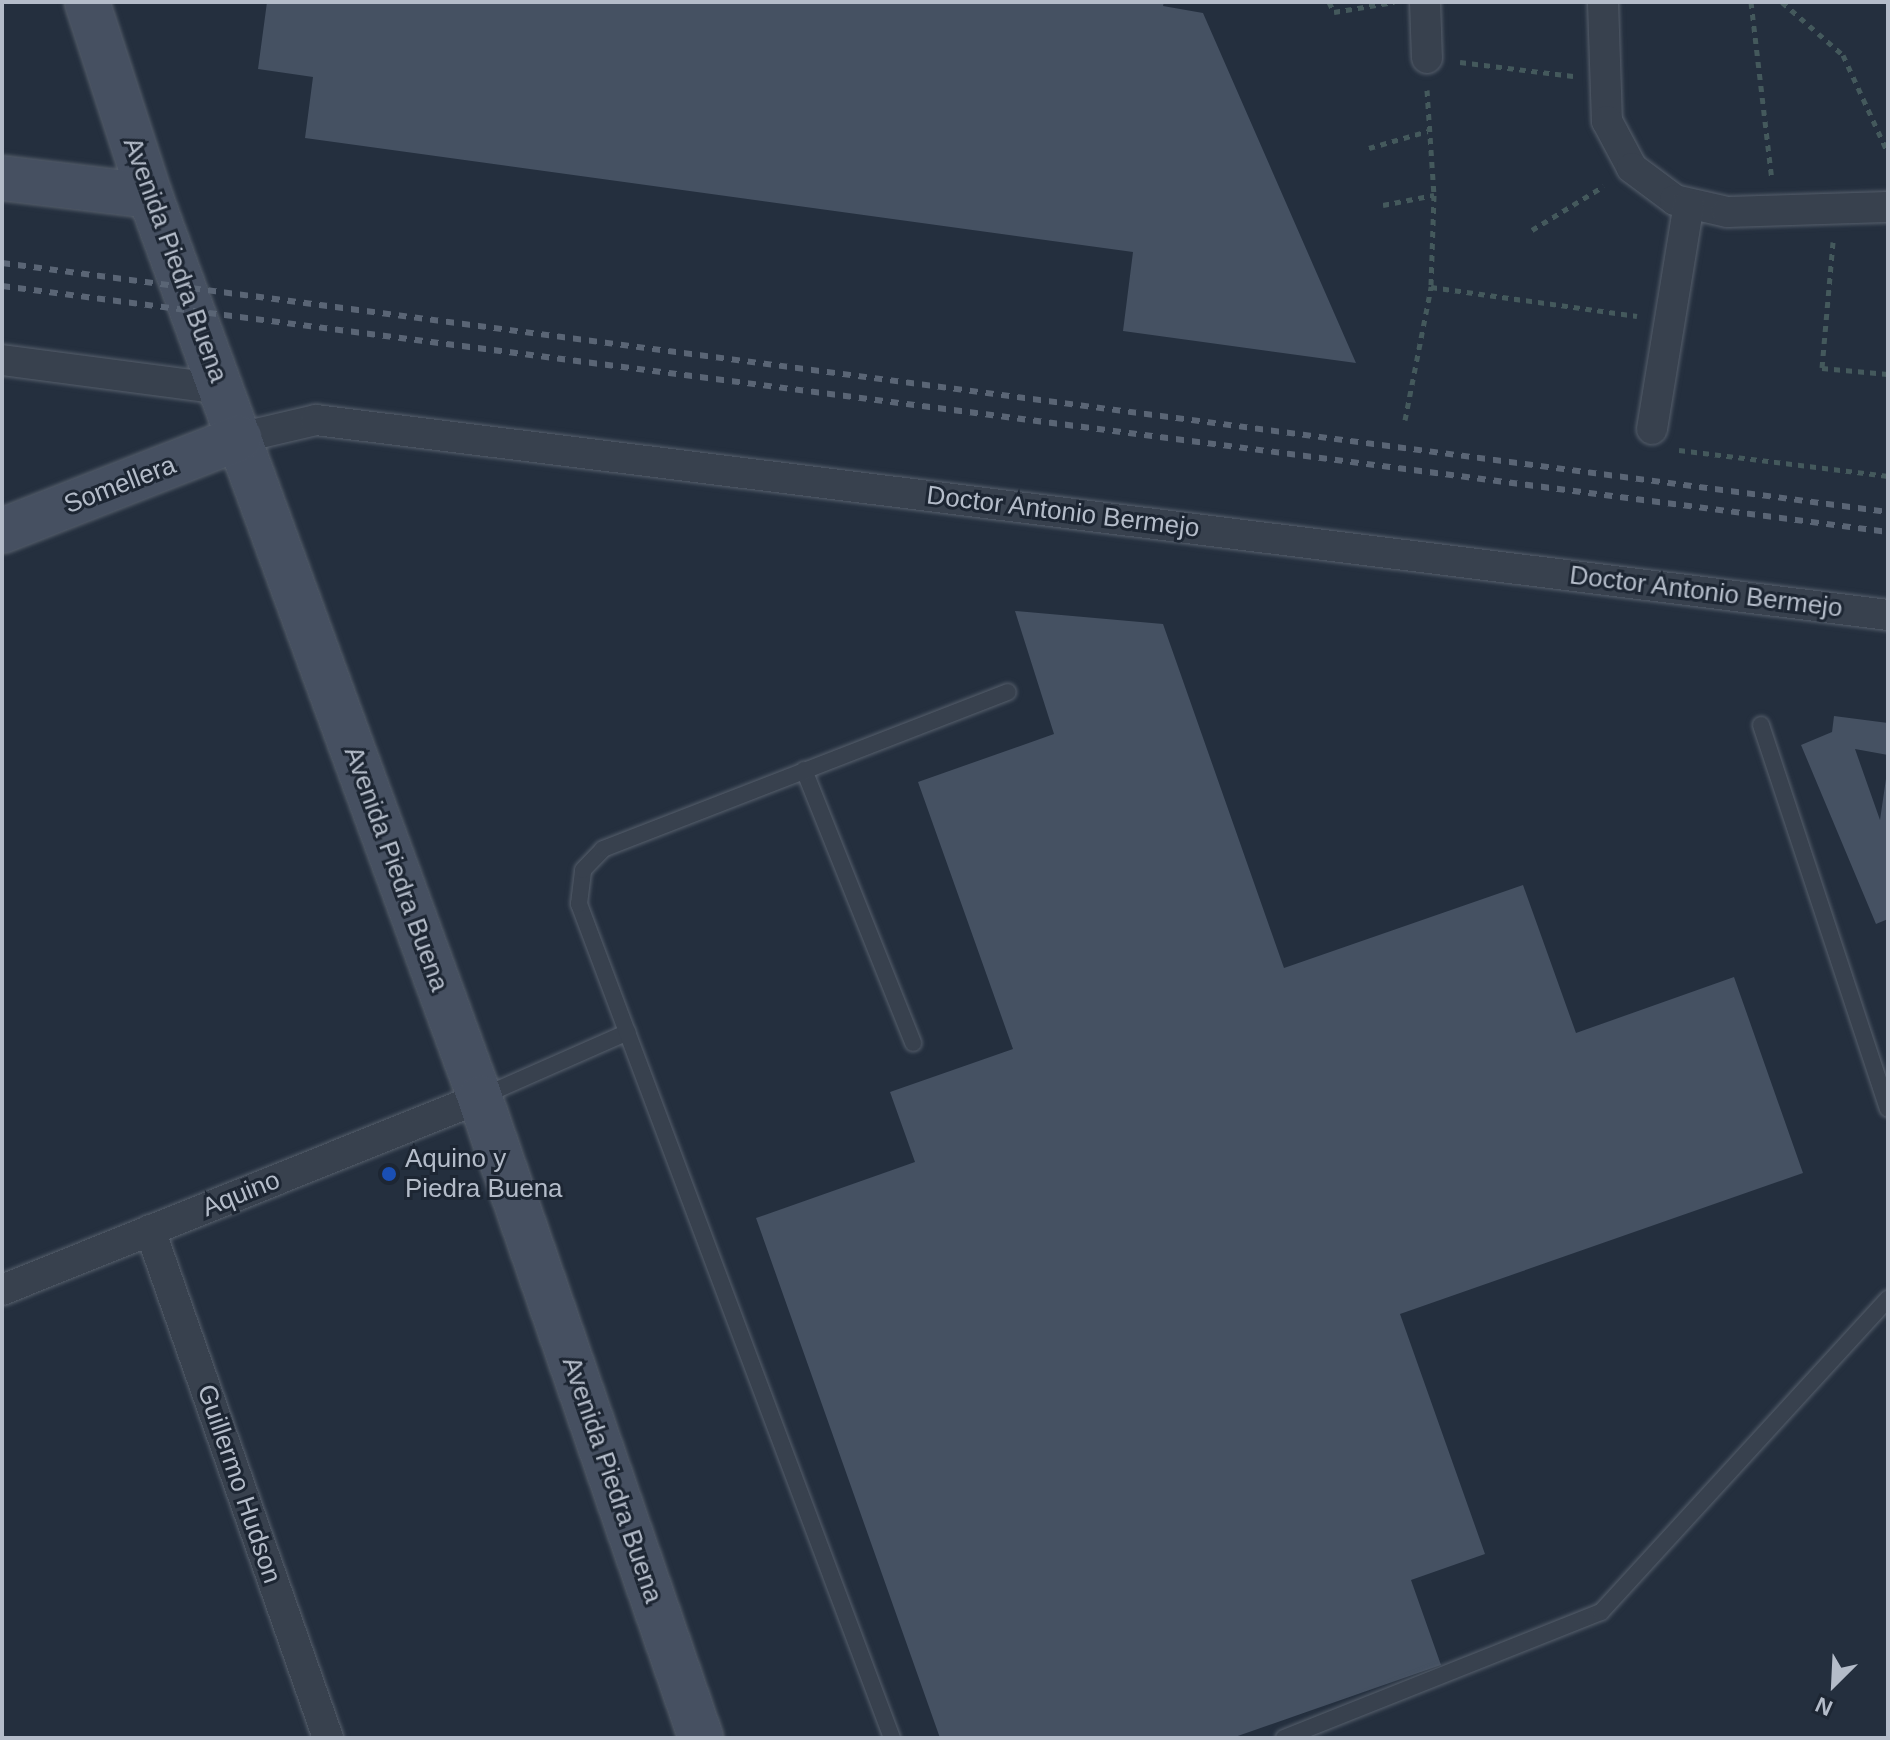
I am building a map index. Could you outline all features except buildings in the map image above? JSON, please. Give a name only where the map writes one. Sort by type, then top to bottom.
[{"type":"main road","name":"Avenida Piedra Buena","points":[[87,2],[150,196],[480,1098],[701,1738]]},
{"type":"main road","points":[[2,178],[150,196]]},
{"type":"main road","name":"Somellera","points":[[2,531],[239,438]]},
{"type":"street","points":[[1425,2],[1427,58]]},
{"type":"street","points":[[1603,2],[1607,121],[1632,168],[1675,200],[1727,212],[1888,207]]},
{"type":"street","points":[[1652,429],[1689,204]]},
{"type":"street","points":[[2,360],[221,389]]},
{"type":"street","name":"Doctor Antonio Bermejo","points":[[239,438],[316,420],[1888,615]]},
{"type":"street","name":"Aquino","points":[[2,1290],[480,1098]]},
{"type":"street","name":"Guillermo Hudson","points":[[150,1230],[328,1738]]},
{"type":"lane","points":[[892,1738],[579,904],[583,870],[603,849],[1008,692]]},
{"type":"lane","points":[[1761,725],[1888,1109]]},
{"type":"lane","points":[[804,770],[913,1043]]},
{"type":"lane","points":[[480,1098],[628,1032]]},
{"type":"lane","points":[[1284,1738],[1601,1612],[1888,1299]]},
{"type":"path","points":[[1329,2],[1334,12],[1395,2]]},
{"type":"path","points":[[1751,2],[1776,211]]},
{"type":"path","points":[[1782,2],[1843,55],[1888,153]]},
{"type":"path","points":[[1405,420],[1431,287],[1434,195],[1428,131],[1427,58],[1606,80]]},
{"type":"path","points":[[1369,148],[1428,131]]},
{"type":"path","points":[[1532,230],[1632,168]]},
{"type":"path","points":[[1383,205],[1434,195]]},
{"type":"path","points":[[1835,209],[1822,368],[1888,374]]},
{"type":"path","points":[[1431,287],[1670,320]]},
{"type":"path","points":[[1652,429],[1665,448],[1888,476]]},
{"type":"railway","points":[[2,263],[1888,512]]},
{"type":"railway","points":[[2,286],[1888,532]]},
{"type":"place","name":"Aquino y Piedra Buena","points":[[389,1174]]}]
